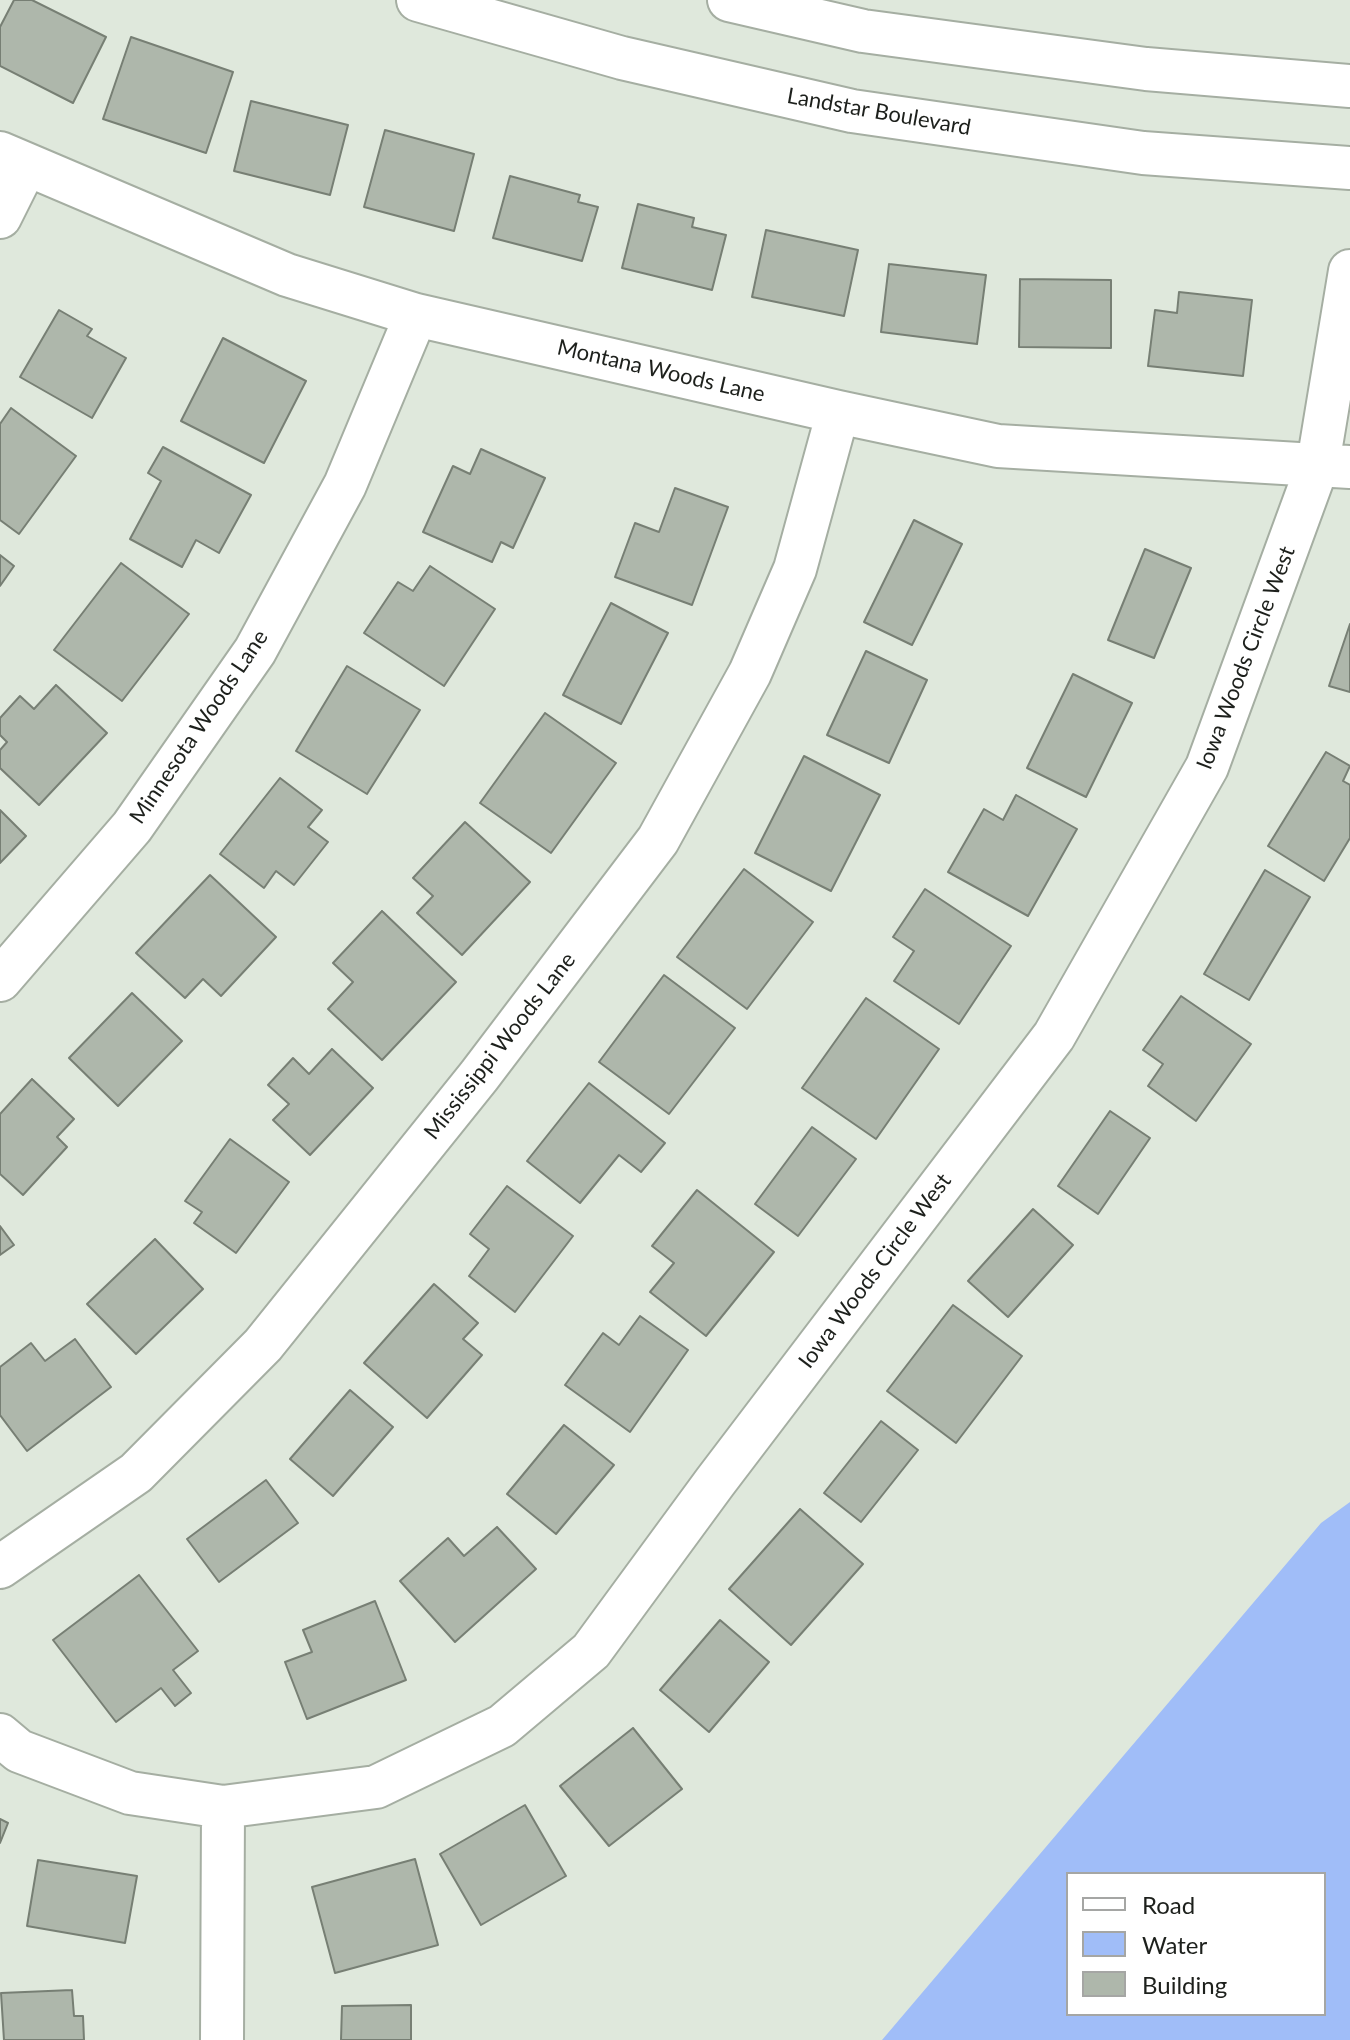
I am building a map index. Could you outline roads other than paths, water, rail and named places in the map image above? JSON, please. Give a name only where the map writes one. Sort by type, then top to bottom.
[{"type":"street","name":"Landstar Boulevard","points":[[418,0],[622,58],[852,111],[1143,153],[1350,168]]},
{"type":"street","points":[[729,0],[863,31],[1146,69],[1350,86]]},
{"type":"street","points":[[0,217],[13,159]]},
{"type":"street","name":"Montana Woods Lane","points":[[13,159],[287,275],[416,315],[998,446],[1334,466]]},
{"type":"street","name":"Iowa Woods Circle West","points":[[0,1735],[19,1751],[130,1793],[223,1807],[376,1787],[502,1726],[591,1651],[715,1482],[1054,1036],[1207,767],[1334,466],[1350,271]]},
{"type":"street","name":"Minnesota Woods Lane","points":[[0,980],[132,827],[255,651],[345,485],[416,315]]},
{"type":"street","name":"Mississippi Woods Lane","points":[[0,1567],[136,1473],[263,1345],[479,1076],[658,840],[750,673],[795,569],[838,412]]},
{"type":"street","points":[[222,2040],[223,1807]]},
{"type":"water","points":[[1350,1502],[1350,2040],[882,2040],[1321,1523]]}]
